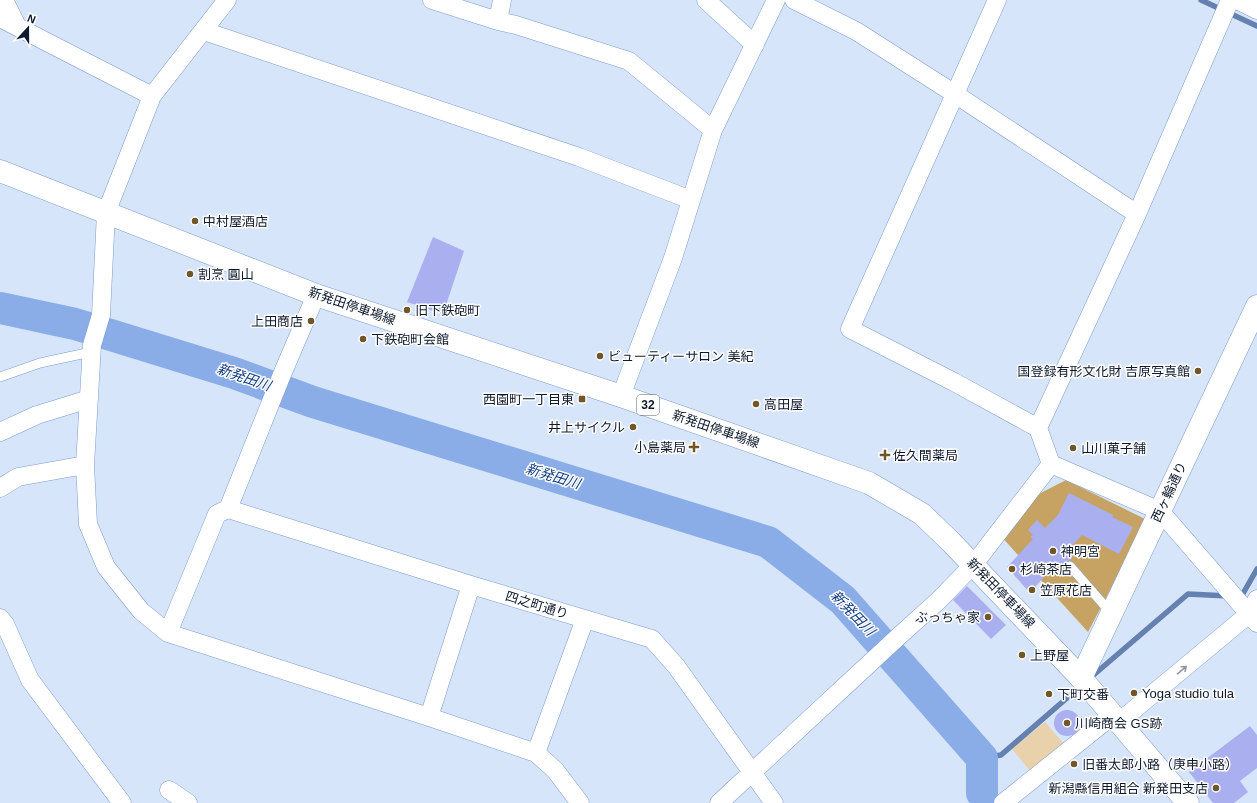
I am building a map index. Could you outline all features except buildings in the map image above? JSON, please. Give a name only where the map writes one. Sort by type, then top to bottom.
[{"type":"main road","name":"新発田停車場線","points":[[0,171],[316,295],[621,396],[869,482],[922,514],[974,564],[1081,678],[1188,803]]},
{"type":"main road","name":"西ヶ輪通り","points":[[1081,678],[1160,512],[1251,333],[1257,306]]},
{"type":"street","points":[[4,0],[17,26]]},
{"type":"street","points":[[227,0],[152,96],[106,213],[100,314],[92,348],[86,465],[88,524],[106,567],[141,611],[168,633],[429,717],[536,754],[555,770],[580,803]]},
{"type":"street","points":[[432,0],[629,61],[713,130]]},
{"type":"street","points":[[498,21],[502,0]]},
{"type":"street","points":[[706,0],[754,45]]},
{"type":"street","points":[[621,396],[673,258],[713,130],[776,0]]},
{"type":"street","points":[[794,0],[856,31],[955,94],[1137,214]]},
{"type":"street","points":[[997,0],[850,329],[954,382],[1038,428],[1051,464],[1160,512],[1254,612],[1003,803]]},
{"type":"street","points":[[1038,428],[1137,214],[1230,0]]},
{"type":"street","points":[[1237,0],[1257,10]]},
{"type":"street","points":[[0,18],[152,96]]},
{"type":"street","points":[[204,31],[579,157],[691,200]]},
{"type":"street","points":[[168,633],[217,514],[228,509],[282,372],[316,295]]},
{"type":"street","points":[[0,432],[37,415],[89,399]]},
{"type":"street","points":[[719,803],[939,600],[974,564],[1051,464]]},
{"type":"street","points":[[0,488],[18,477],[86,465]]},
{"type":"street","name":"四之町通り","points":[[228,509],[471,585],[652,639],[676,666],[774,803]]},
{"type":"street","points":[[429,717],[471,585]]},
{"type":"street","points":[[0,618],[5,624],[30,680],[122,803]]},
{"type":"street","points":[[536,754],[585,619]]},
{"type":"street","points":[[169,790],[188,803]]},
{"type":"lane","points":[[0,377],[40,363],[92,348]]},
{"type":"lane","points":[[1070,566],[1104,605]]},
{"type":"shaded area","points":[[1066,480],[1147,520],[1088,632],[999,534],[1031,498]]},
{"type":"shaded area","points":[[1045,722],[1063,743],[1030,771],[1012,749]]},
{"type":"waterway","points":[[1201,0],[1257,26]]},
{"type":"waterway","name":"新発田川","points":[[0,308],[75,324],[234,373],[313,402],[768,542],[843,600],[982,758],[982,793]]},
{"type":"waterway","points":[[1238,597],[1241,597],[1257,569]]},
{"type":"waterway","points":[[1090,678],[1188,594],[1228,596]]},
{"type":"waterway","points":[[982,758],[1001,755],[1082,685]]},
{"type":"waterway","name":"新発田川","points":[[982,793],[990,803]]},
{"type":"place","name":"中村屋酒店","points":[[195,221]]},
{"type":"place","name":"割烹 圓山","points":[[190,274]]},
{"type":"place","name":"旧下鉄砲町","points":[[407,310]]},
{"type":"place","name":"上田商店","points":[[311,321]]},
{"type":"place","name":"下鉄砲町会館","points":[[363,339]]},
{"type":"place","name":"ビューティーサロン 美紀","points":[[600,356]]},
{"type":"place","name":"国登録有形文化財 吉原写真館","points":[[1198,371]]},
{"type":"place","name":"西園町一丁目東","points":[[582,399]]},
{"type":"place","name":"高田屋","points":[[756,404]]},
{"type":"place","name":"井上サイクル","points":[[633,427]]},
{"type":"place","name":"小島薬局","points":[[694,447]]},
{"type":"place","name":"山川菓子舗","points":[[1073,448]]},
{"type":"place","name":"佐久間薬局","points":[[885,455]]},
{"type":"place","name":"神明宮","points":[[1053,551]]},
{"type":"place","name":"杉崎茶店","points":[[1012,569]]},
{"type":"place","name":"笠原花店","points":[[1032,590]]},
{"type":"place","name":"ぶっちゃ家","points":[[988,617]]},
{"type":"place","name":"上野屋","points":[[1022,655]]},
{"type":"place","name":"Yoga studio tula","points":[[1134,693]]},
{"type":"place","name":"下町交番","points":[[1049,694]]},
{"type":"place","name":"川崎商会 GS跡","points":[[1067,723]]},
{"type":"place","name":"旧番太郎小路（庚申小路）","points":[[1074,764]]},
{"type":"place","name":"新潟縣信用組合 新発田支店","points":[[1216,788]]}]
